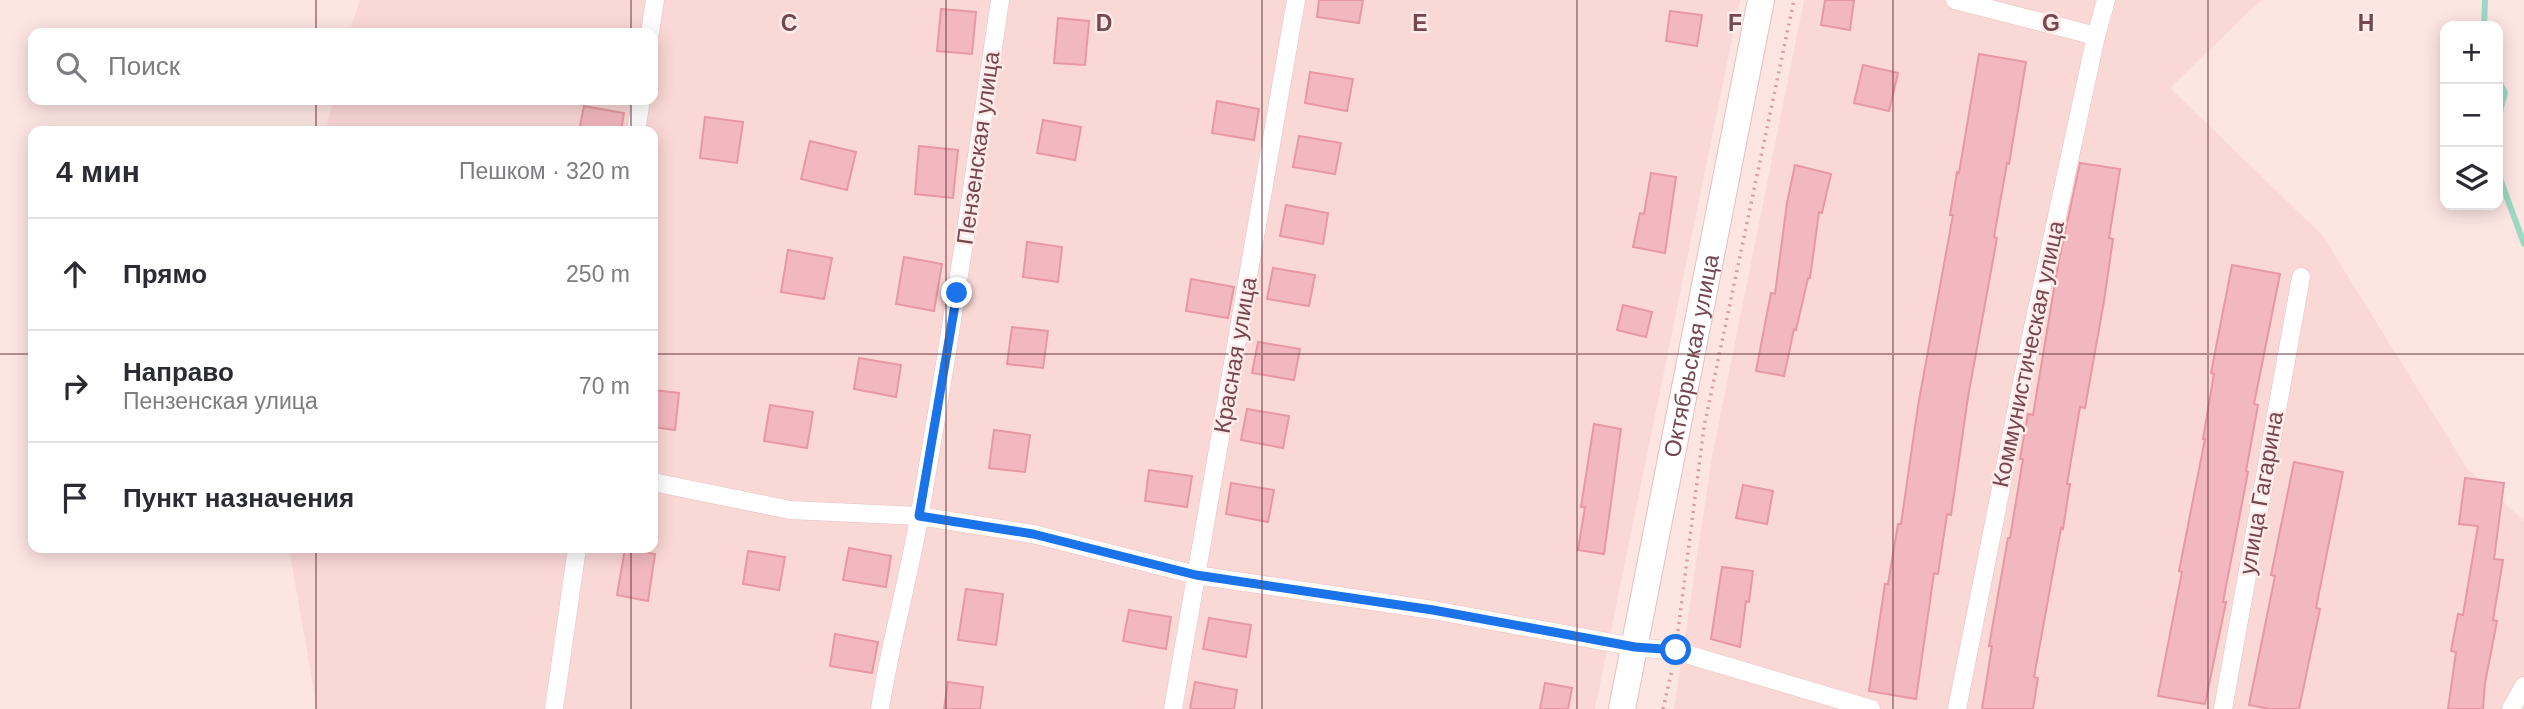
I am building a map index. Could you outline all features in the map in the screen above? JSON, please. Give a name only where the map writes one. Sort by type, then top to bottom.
[{"type":"main road","name":"Октябрьская улица","points":[[1622,709],[1760,0]]},
{"type":"street","points":[[651,28],[655,0]]},
{"type":"street","name":"Пензенская улица","points":[[880,709],[919,516],[959,280],[1000,0]]},
{"type":"street","name":"Красная улица","points":[[1173,709],[1296,0]]},
{"type":"street","points":[[1955,0],[2096,36]]},
{"type":"street","name":"Коммунистическая улица","points":[[1956,709],[2032,332],[2106,0]]},
{"type":"street","points":[[637,126],[640,105]]},
{"type":"street","name":"улица Гагарина","points":[[2222,709],[2301,276]]},
{"type":"street","points":[[658,483],[790,510],[919,516],[1033,534],[1196,575],[1433,610],[1635,647],[1676,650],[1871,709]]},
{"type":"street","points":[[554,709],[576,553]]},
{"type":"street","points":[[2511,709],[2524,686]]},
{"type":"path","points":[[1663,709],[1676,650],[1704,427],[1794,0]]},
{"type":"shaded area","points":[[360,0],[1740,0],[1595,709],[317,709],[290,553],[658,553],[658,126],[327,126],[332,105],[658,105],[658,28],[351,28]]},
{"type":"shaded area","points":[[1804,0],[2261,0],[2170,88],[2322,235],[2467,468],[2524,521],[2524,709],[1674,709],[1712,457]]},
{"type":"building","points":[[1319,0],[1363,0],[1359,23],[1317,17]]},
{"type":"building","points":[[1825,0],[1854,0],[1850,30],[1821,25]]},
{"type":"building","points":[[941,9],[976,12],[972,54],[937,51]]},
{"type":"building","points":[[1670,11],[1702,15],[1697,46],[1666,41]]},
{"type":"building","points":[[1058,18],[1089,21],[1085,65],[1054,63]]},
{"type":"building","points":[[1979,54],[2026,62],[1994,237],[1997,238],[1968,397],[1951,515],[1947,514],[1938,574],[1934,573],[1916,699],[1869,691],[1885,584],[1888,584],[1898,524],[1901,524],[1918,406]]},
{"type":"building","points":[[1863,65],[1898,73],[1889,111],[1854,103]]},
{"type":"building","points":[[1310,72],[1353,79],[1347,111],[1305,103]]},
{"type":"building","points":[[1217,101],[1259,109],[1254,140],[1212,133]]},
{"type":"building","points":[[584,106],[624,113],[622,126],[580,126]]},
{"type":"building","points":[[705,117],[743,122],[737,163],[700,158]]},
{"type":"building","points":[[1043,120],[1081,127],[1075,160],[1037,153]]},
{"type":"building","points":[[1299,136],[1341,143],[1335,174],[1293,167]]},
{"type":"building","points":[[810,141],[856,152],[847,190],[801,179]]},
{"type":"building","points":[[919,146],[958,150],[953,198],[915,194]]},
{"type":"building","points":[[2080,163],[2120,169],[2109,238],[2113,239],[2104,301],[2085,408],[2080,407],[2067,484],[2070,484],[2063,529],[2061,528],[2034,677],[2038,678],[2033,709],[1982,709],[1992,646],[1989,646],[2010,538],[2028,414],[2033,415],[2058,265]]},
{"type":"building","points":[[1795,165],[1831,174],[1822,213],[1819,212],[1810,278],[1796,330],[1794,329],[1784,376],[1756,371],[1771,293],[1775,294]]},
{"type":"building","points":[[1651,173],[1676,177],[1665,253],[1633,247],[1640,213],[1644,214]]},
{"type":"building","points":[[1286,205],[1328,213],[1323,244],[1280,236]]},
{"type":"building","points":[[1027,242],[1062,247],[1058,282],[1023,277]]},
{"type":"building","points":[[788,250],[832,258],[824,299],[781,292]]},
{"type":"building","points":[[904,257],[942,264],[934,311],[896,304]]},
{"type":"building","points":[[2232,265],[2280,274],[2254,404],[2258,405],[2246,471],[2248,472],[2205,704],[2158,696],[2205,439],[2214,374],[2211,373]]},
{"type":"building","points":[[1273,268],[1315,275],[1309,306],[1267,299]]},
{"type":"building","points":[[1191,279],[1234,287],[1228,318],[1186,311]]},
{"type":"building","points":[[1623,305],[1652,312],[1646,337],[1617,330]]},
{"type":"building","points":[[1012,327],[1048,331],[1043,368],[1007,364]]},
{"type":"building","points":[[1258,342],[1300,349],[1294,380],[1252,373]]},
{"type":"building","points":[[859,358],[901,365],[896,397],[854,389]]},
{"type":"building","points":[[658,391],[679,393],[675,430],[658,428]]},
{"type":"building","points":[[770,405],[813,412],[807,448],[764,441]]},
{"type":"building","points":[[1247,409],[1289,416],[1283,448],[1241,440]]},
{"type":"building","points":[[1594,424],[1621,429],[1604,554],[1578,550],[1585,507],[1581,507]]},
{"type":"building","points":[[994,430],[1030,435],[1025,472],[989,468]]},
{"type":"building","points":[[2294,462],[2343,472],[2316,608],[2320,609],[2299,709],[2270,709],[2249,705]]},
{"type":"building","points":[[1149,470],[1192,476],[1187,507],[1145,501]]},
{"type":"building","points":[[2465,478],[2504,483],[2494,559],[2503,560],[2493,620],[2497,621],[2485,683],[2483,709],[2448,709],[2456,652],[2451,651],[2458,614],[2463,615],[2478,526],[2459,524]]},
{"type":"building","points":[[1231,483],[1274,490],[1268,522],[1226,514]]},
{"type":"building","points":[[1743,485],[1773,491],[1767,524],[1736,518]]},
{"type":"building","points":[[849,548],[891,556],[886,587],[843,580]]},
{"type":"building","points":[[748,551],[785,557],[779,590],[743,584]]},
{"type":"building","points":[[624,553],[655,554],[648,601],[617,595]]},
{"type":"building","points":[[1722,567],[1753,571],[1740,647],[1711,639]]},
{"type":"building","points":[[966,589],[1003,594],[996,645],[958,640]]},
{"type":"building","points":[[1129,610],[1171,617],[1166,649],[1123,641]]},
{"type":"building","points":[[1209,618],[1251,625],[1246,657],[1203,649]]},
{"type":"building","points":[[835,634],[878,642],[872,673],[830,666]]},
{"type":"building","points":[[948,682],[983,687],[980,709],[944,709]]},
{"type":"building","points":[[1195,682],[1237,690],[1234,709],[1190,709]]},
{"type":"building","points":[[1545,683],[1572,688],[1568,709],[1540,709]]},
{"type":"waterway","points":[[2484,21],[2485,0]]},
{"type":"waterway","points":[[2503,89],[2503,100]]},
{"type":"waterway","points":[[2503,187],[2524,244]]},
{"type":"route","points":[[957,293],[919,516],[1033,534],[1196,575],[1433,610],[1635,647],[1676,650]]}]
